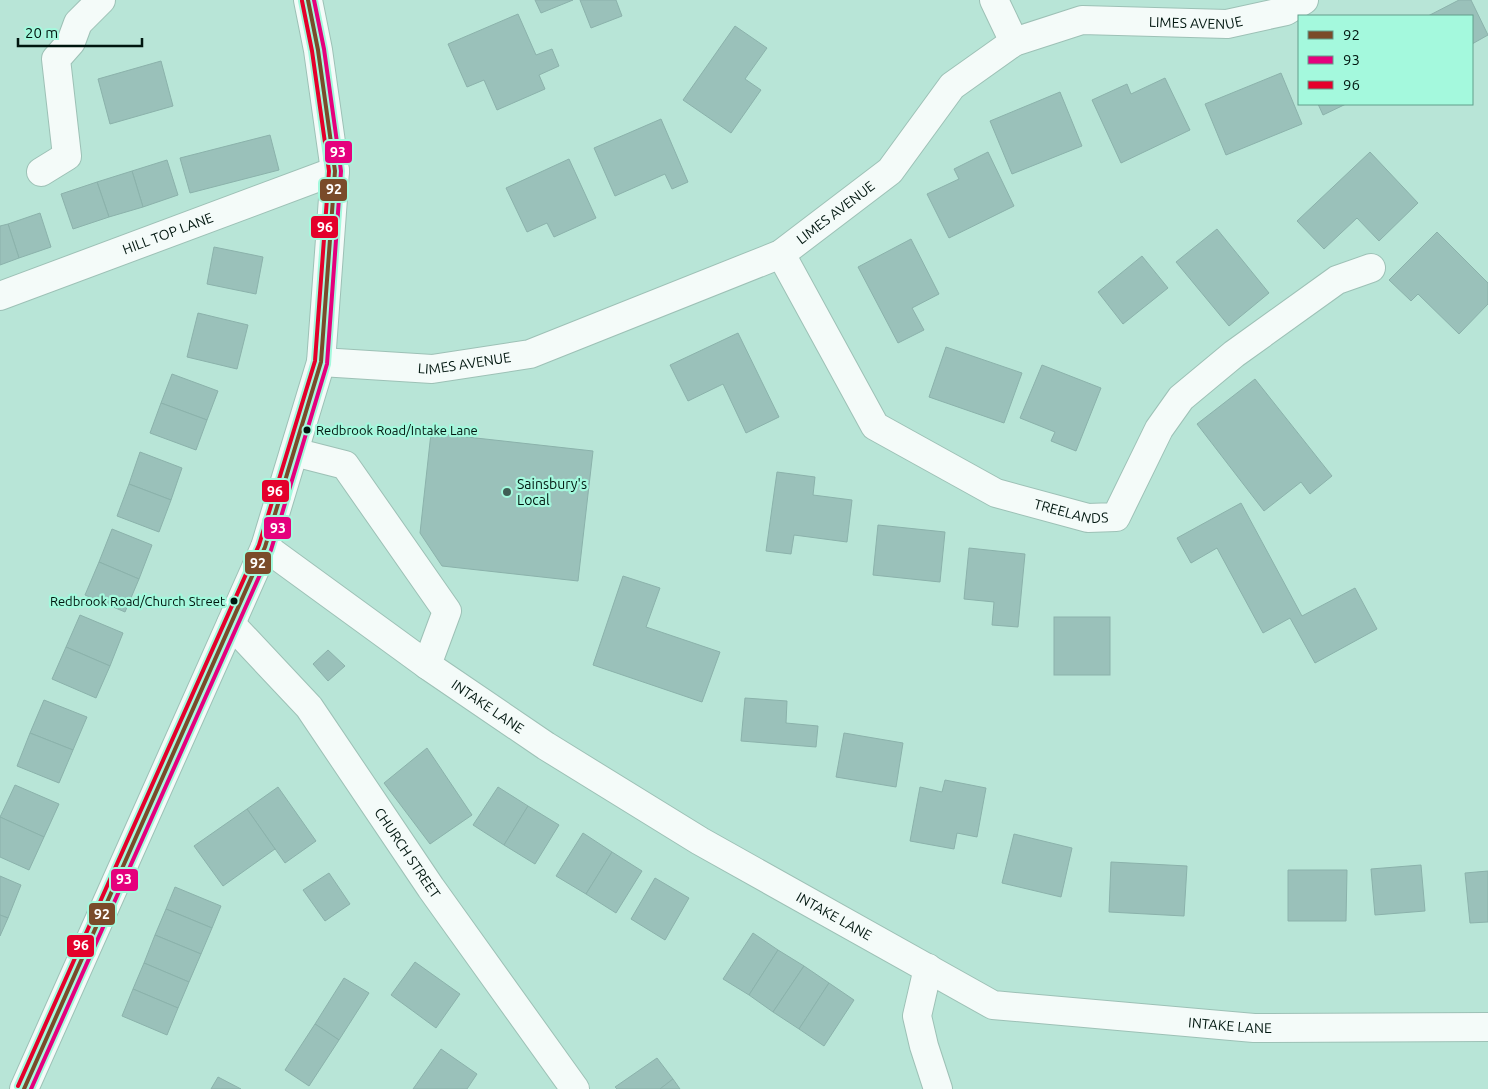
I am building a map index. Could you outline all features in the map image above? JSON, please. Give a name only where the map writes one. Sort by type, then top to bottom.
[{"type":"street","points":[[41,172],[67,156],[56,59],[71,42],[78,23],[101,0]]},
{"type":"street","points":[[24,1089],[265,547],[321,362],[335,171],[318,50],[308,0]]},
{"type":"street","points":[[994,0],[1014,42]]},
{"type":"street","name":"LIMES AVENUE","points":[[321,362],[432,369],[530,354],[781,254],[890,171],[952,86],[1014,42],[1082,20],[1227,24],[1286,11],[1304,0]]},
{"type":"street","name":"HILL TOP LANE","points":[[0,296],[335,171]]},
{"type":"street","name":"TREELANDS","points":[[781,254],[875,426],[996,493],[1088,518],[1116,517],[1159,429],[1181,398],[1234,354],[1338,280],[1371,268]]},
{"type":"street","points":[[294,452],[345,465],[447,611],[427,665]]},
{"type":"street","name":"INTAKE LANE","points":[[265,547],[427,665],[546,746],[700,841],[993,1005],[1254,1028],[1488,1027]]},
{"type":"street","name":"CHURCH STREET","points":[[231,624],[309,707],[431,888],[574,1089]]},
{"type":"street","points":[[928,968],[917,1016],[924,1046],[938,1089]]},
{"type":"building","points":[[535,0],[573,0],[541,13]]},
{"type":"building","points":[[580,0],[616,0],[622,16],[591,28]]},
{"type":"building","points":[[1459,0],[1471,0],[1488,35],[1473,43],[1473,15],[1430,15]]},
{"type":"building","points":[[518,14],[536,55],[552,49],[559,66],[539,75],[545,89],[497,110],[484,80],[467,87],[448,44]]},
{"type":"building","points":[[735,26],[767,48],[745,79],[761,90],[731,133],[683,100]]},
{"type":"building","points":[[161,61],[173,106],[110,124],[98,79]]},
{"type":"building","points":[[1281,73],[1302,124],[1226,155],[1205,104]]},
{"type":"building","points":[[1165,78],[1190,130],[1121,163],[1092,100],[1127,84],[1131,94]]},
{"type":"building","points":[[1060,92],[1082,146],[1012,174],[990,121]]},
{"type":"building","points":[[1318,105],[1344,105],[1323,115]]},
{"type":"building","points":[[661,119],[688,182],[672,189],[665,174],[615,196],[594,148]]},
{"type":"building","points":[[270,135],[279,170],[190,193],[180,158]]},
{"type":"building","points":[[988,152],[1014,206],[949,238],[927,194],[959,179],[954,169]]},
{"type":"building","points":[[1370,152],[1418,203],[1379,241],[1357,218],[1324,249],[1297,221]]},
{"type":"building","points":[[569,159],[596,218],[554,237],[547,223],[527,232],[506,188]]},
{"type":"building","points":[[167,160],[178,195],[143,207],[132,171]]},
{"type":"building","points":[[132,171],[143,207],[109,217],[97,182]]},
{"type":"building","points":[[97,182],[109,217],[73,229],[61,194]]},
{"type":"building","points":[[40,213],[51,247],[19,258],[8,224]]},
{"type":"building","points":[[8,224],[19,258],[0,265],[0,226]]},
{"type":"building","points":[[1217,229],[1269,293],[1229,326],[1176,262]]},
{"type":"building","points":[[1437,232],[1488,283],[1488,304],[1459,334],[1418,294],[1411,301],[1389,280]]},
{"type":"building","points":[[911,239],[939,294],[912,308],[924,330],[898,343],[858,267]]},
{"type":"building","points":[[214,247],[263,257],[256,294],[207,284]]},
{"type":"building","points":[[1142,256],[1168,288],[1123,324],[1098,292]]},
{"type":"building","points":[[198,313],[248,325],[237,369],[187,357]]},
{"type":"building","points":[[738,333],[779,417],[746,433],[723,384],[688,401],[670,365]]},
{"type":"building","points":[[946,347],[1022,373],[1004,423],[929,397]]},
{"type":"building","points":[[1042,365],[1101,388],[1076,451],[1051,441],[1055,432],[1020,418]]},
{"type":"building","points":[[172,374],[218,391],[207,420],[161,403]]},
{"type":"building","points":[[1255,379],[1332,476],[1310,494],[1301,482],[1264,511],[1197,424]]},
{"type":"building","points":[[161,403],[207,420],[196,450],[150,433]]},
{"type":"building","name":"Sainsbury's Local","points":[[431,433],[593,451],[578,581],[442,566],[420,533]]},
{"type":"building","points":[[140,452],[182,468],[171,500],[129,484]]},
{"type":"building","points":[[777,472],[815,477],[813,495],[852,500],[847,542],[794,535],[791,554],[766,551]]},
{"type":"building","points":[[129,484],[171,500],[159,532],[117,516]]},
{"type":"building","points":[[1241,503],[1302,616],[1355,588],[1377,629],[1315,663],[1290,618],[1263,633],[1217,548],[1191,563],[1177,538]]},
{"type":"building","points":[[878,525],[945,532],[940,582],[873,575]]},
{"type":"building","points":[[112,529],[152,545],[139,579],[99,562]]},
{"type":"building","points":[[969,548],[1025,554],[1018,627],[992,625],[994,602],[964,599]]},
{"type":"building","points":[[99,562],[139,579],[125,612],[85,595]]},
{"type":"building","points":[[623,576],[660,588],[646,627],[720,652],[702,702],[593,665]]},
{"type":"building","points":[[80,615],[123,633],[110,666],[66,647]]},
{"type":"building","points":[[1054,617],[1110,617],[1110,675],[1054,675]]},
{"type":"building","points":[[66,647],[110,666],[96,698],[52,679]]},
{"type":"building","points":[[328,650],[345,666],[328,681],[313,664]]},
{"type":"building","points":[[745,698],[787,701],[786,723],[818,726],[816,747],[741,741]]},
{"type":"building","points":[[44,700],[87,717],[73,750],[30,733]]},
{"type":"building","points":[[30,733],[73,750],[59,783],[17,766]]},
{"type":"building","points":[[844,733],[903,743],[896,787],[836,777]]},
{"type":"building","points":[[427,748],[472,815],[430,844],[384,783]]},
{"type":"building","points":[[945,780],[986,788],[977,837],[957,833],[954,849],[910,841],[920,787],[942,792]]},
{"type":"building","points":[[15,785],[59,804],[44,837],[0,817]]},
{"type":"building","points":[[278,787],[316,841],[285,863],[247,809]]},
{"type":"building","points":[[498,787],[528,806],[504,845],[473,825]]},
{"type":"building","points":[[528,806],[559,825],[535,864],[504,845]]},
{"type":"building","points":[[247,809],[275,849],[223,886],[194,846]]},
{"type":"building","points":[[0,817],[44,837],[29,870],[0,857]]},
{"type":"building","points":[[583,833],[612,852],[586,894],[556,876]]},
{"type":"building","points":[[1014,834],[1072,848],[1061,897],[1002,883]]},
{"type":"building","points":[[612,852],[642,871],[616,913],[586,894]]},
{"type":"building","points":[[1111,862],[1187,866],[1184,916],[1109,912]]},
{"type":"building","points":[[1421,865],[1425,911],[1375,915],[1371,869]]},
{"type":"building","points":[[1288,870],[1347,870],[1346,921],[1288,921]]},
{"type":"building","points":[[1488,871],[1488,922],[1470,923],[1465,873]]},
{"type":"building","points":[[329,873],[350,904],[325,921],[303,890]]},
{"type":"building","points":[[0,876],[21,885],[8,918],[0,915]]},
{"type":"building","points":[[655,878],[689,898],[665,940],[631,919]]},
{"type":"building","points":[[175,887],[221,906],[212,928],[166,909]]},
{"type":"building","points":[[166,909],[212,928],[201,954],[155,935]]},
{"type":"building","points":[[0,915],[8,918],[0,936]]},
{"type":"building","points":[[753,933],[778,950],[749,995],[723,979]]},
{"type":"building","points":[[155,935],[201,954],[189,982],[144,963]]},
{"type":"building","points":[[778,950],[804,966],[773,1012],[749,995]]},
{"type":"building","points":[[415,962],[460,994],[436,1028],[391,995]]},
{"type":"building","points":[[144,963],[189,982],[178,1008],[133,989]]},
{"type":"building","points":[[804,966],[829,983],[799,1029],[773,1012]]},
{"type":"building","points":[[344,978],[369,993],[339,1040],[315,1024]]},
{"type":"building","points":[[829,983],[854,1000],[824,1046],[799,1029]]},
{"type":"building","points":[[133,989],[178,1008],[167,1035],[122,1016]]},
{"type":"building","points":[[315,1024],[339,1040],[309,1086],[285,1070]]},
{"type":"building","points":[[441,1049],[477,1074],[467,1089],[413,1089]]},
{"type":"building","points":[[657,1058],[673,1079],[660,1089],[617,1089],[615,1087]]},
{"type":"building","points":[[218,1077],[241,1089],[211,1089]]},
{"type":"building","points":[[673,1079],[680,1089],[660,1089]]},
{"type":"transit line","name":"92","points":[[24,1089],[265,547],[321,362],[335,171],[318,50],[308,0]]},
{"type":"transit line","name":"93","points":[[31,1089],[271,550],[327,364],[341,171],[324,49],[314,0]]},
{"type":"transit line","name":"96","points":[[18,1086],[259,545],[315,361],[329,171],[312,51],[302,1]]},
{"type":"place","name":"Redbrook Road/Intake Lane","points":[[307,430]]},
{"type":"place","name":"Sainsbury's Local","points":[[507,492]]},
{"type":"place","name":"Redbrook Road/Church Street","points":[[234,601]]}]
